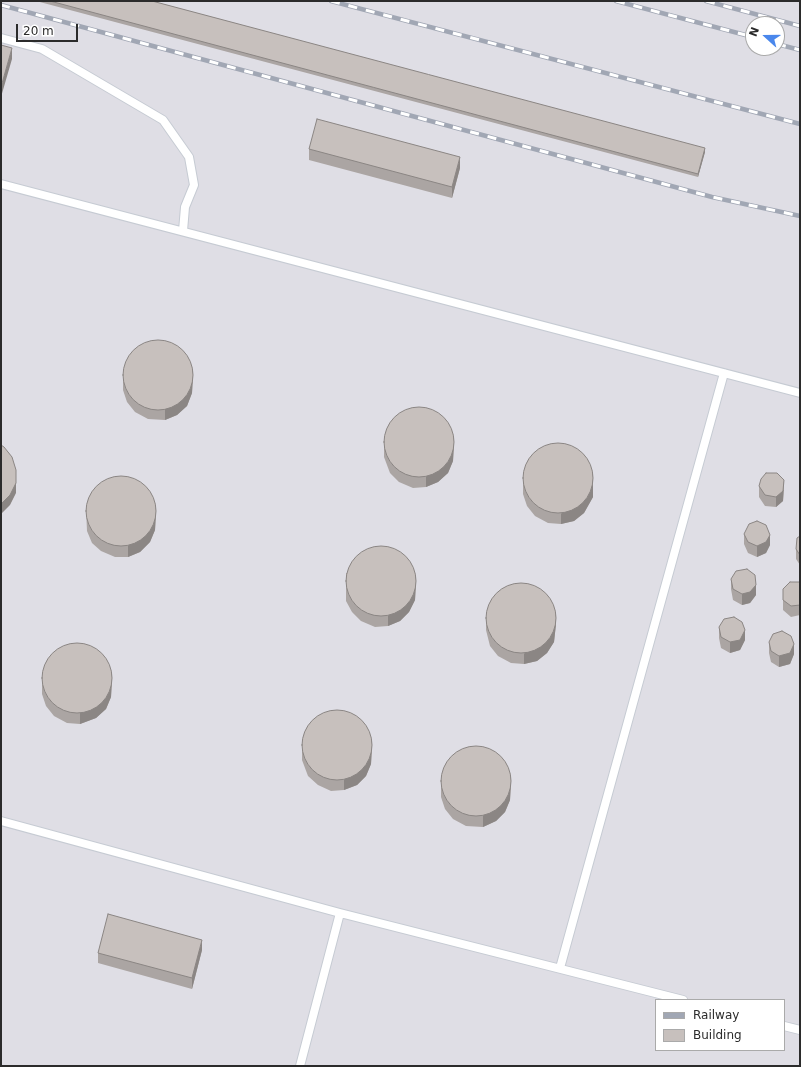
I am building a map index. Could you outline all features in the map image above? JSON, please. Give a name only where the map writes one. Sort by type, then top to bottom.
[{"type":"lane","points":[[1,38],[42,49],[163,120],[189,157],[194,185],[185,207],[184,232]]},
{"type":"lane","points":[[1,184],[800,393]]},
{"type":"lane","points":[[560,968],[724,373]]},
{"type":"lane","points":[[1,821],[340,913],[679,999]]},
{"type":"lane","points":[[300,1066],[340,913]]},
{"type":"lane","points":[[785,1026],[800,1030]]},
{"type":"shaded area","points":[[1,1],[800,1],[800,1066],[1,1066]]},
{"type":"building","points":[[50,1],[152,1],[705,148],[698,174]]},
{"type":"building","points":[[1,45],[12,48],[1,87]]},
{"type":"building","points":[[317,119],[460,157],[452,187],[309,149]]},
{"type":"building","points":[[158,340],[171,343],[183,350],[190,362],[193,375],[190,388],[183,400],[171,407],[158,410],[145,407],[133,400],[126,388],[123,375],[126,362],[133,350],[145,343]]},
{"type":"building","points":[[419,407],[432,410],[444,417],[451,429],[454,442],[451,455],[444,467],[432,474],[419,477],[406,474],[394,467],[387,455],[384,442],[387,429],[394,417],[406,410]]},
{"type":"building","points":[[558,443],[571,446],[583,453],[590,465],[593,478],[590,491],[583,503],[571,510],[558,513],[545,510],[533,503],[526,491],[523,478],[526,465],[533,453],[545,446]]},
{"type":"building","points":[[1,445],[12,457],[16,470],[16,483],[10,495],[1,504]]},
{"type":"building","points":[[766,473],[777,473],[784,480],[783,491],[776,497],[765,495],[759,486],[761,479]]},
{"type":"building","points":[[121,476],[134,479],[146,486],[153,498],[156,511],[153,524],[146,536],[134,543],[121,546],[108,543],[96,536],[89,524],[86,511],[89,498],[96,486],[108,479]]},
{"type":"building","points":[[757,521],[766,525],[770,535],[766,542],[757,546],[748,542],[744,534],[749,524]]},
{"type":"building","points":[[800,536],[800,555],[796,549],[797,538]]},
{"type":"building","points":[[381,546],[394,549],[406,556],[413,568],[416,581],[413,594],[406,606],[394,613],[381,616],[368,613],[356,606],[349,594],[346,581],[349,568],[356,556],[368,549]]},
{"type":"building","points":[[747,569],[755,575],[756,585],[750,592],[742,594],[733,589],[731,579],[736,571]]},
{"type":"building","points":[[790,582],[800,583],[800,605],[791,606],[783,600],[783,589]]},
{"type":"building","points":[[521,583],[534,586],[546,593],[553,605],[556,618],[553,631],[546,643],[534,650],[521,653],[508,650],[496,643],[489,631],[486,618],[489,605],[496,593],[508,586]]},
{"type":"building","points":[[734,617],[742,622],[745,630],[740,640],[730,642],[721,637],[719,627],[724,619]]},
{"type":"building","points":[[782,631],[791,636],[794,644],[790,653],[779,656],[771,651],[769,642],[773,634]]},
{"type":"building","points":[[77,643],[90,646],[102,653],[109,665],[112,678],[109,691],[102,703],[90,710],[77,713],[64,710],[52,703],[45,691],[42,678],[45,665],[52,653],[64,646]]},
{"type":"building","points":[[337,710],[350,713],[362,720],[369,732],[372,745],[369,758],[362,770],[350,777],[337,780],[324,777],[312,770],[305,758],[302,745],[305,732],[312,720],[324,713]]},
{"type":"building","points":[[476,746],[489,749],[501,756],[508,768],[511,781],[508,794],[501,806],[489,813],[476,816],[463,813],[451,806],[444,794],[441,781],[444,768],[451,756],[463,749]]},
{"type":"building","points":[[108,914],[202,940],[192,978],[98,953]]},
{"type":"railway","points":[[331,1],[800,124]]},
{"type":"railway","points":[[616,1],[745,35]]},
{"type":"railway","points":[[706,1],[800,26]]},
{"type":"railway","points":[[1,5],[712,197],[800,216]]},
{"type":"railway","points":[[785,46],[800,50]]}]
